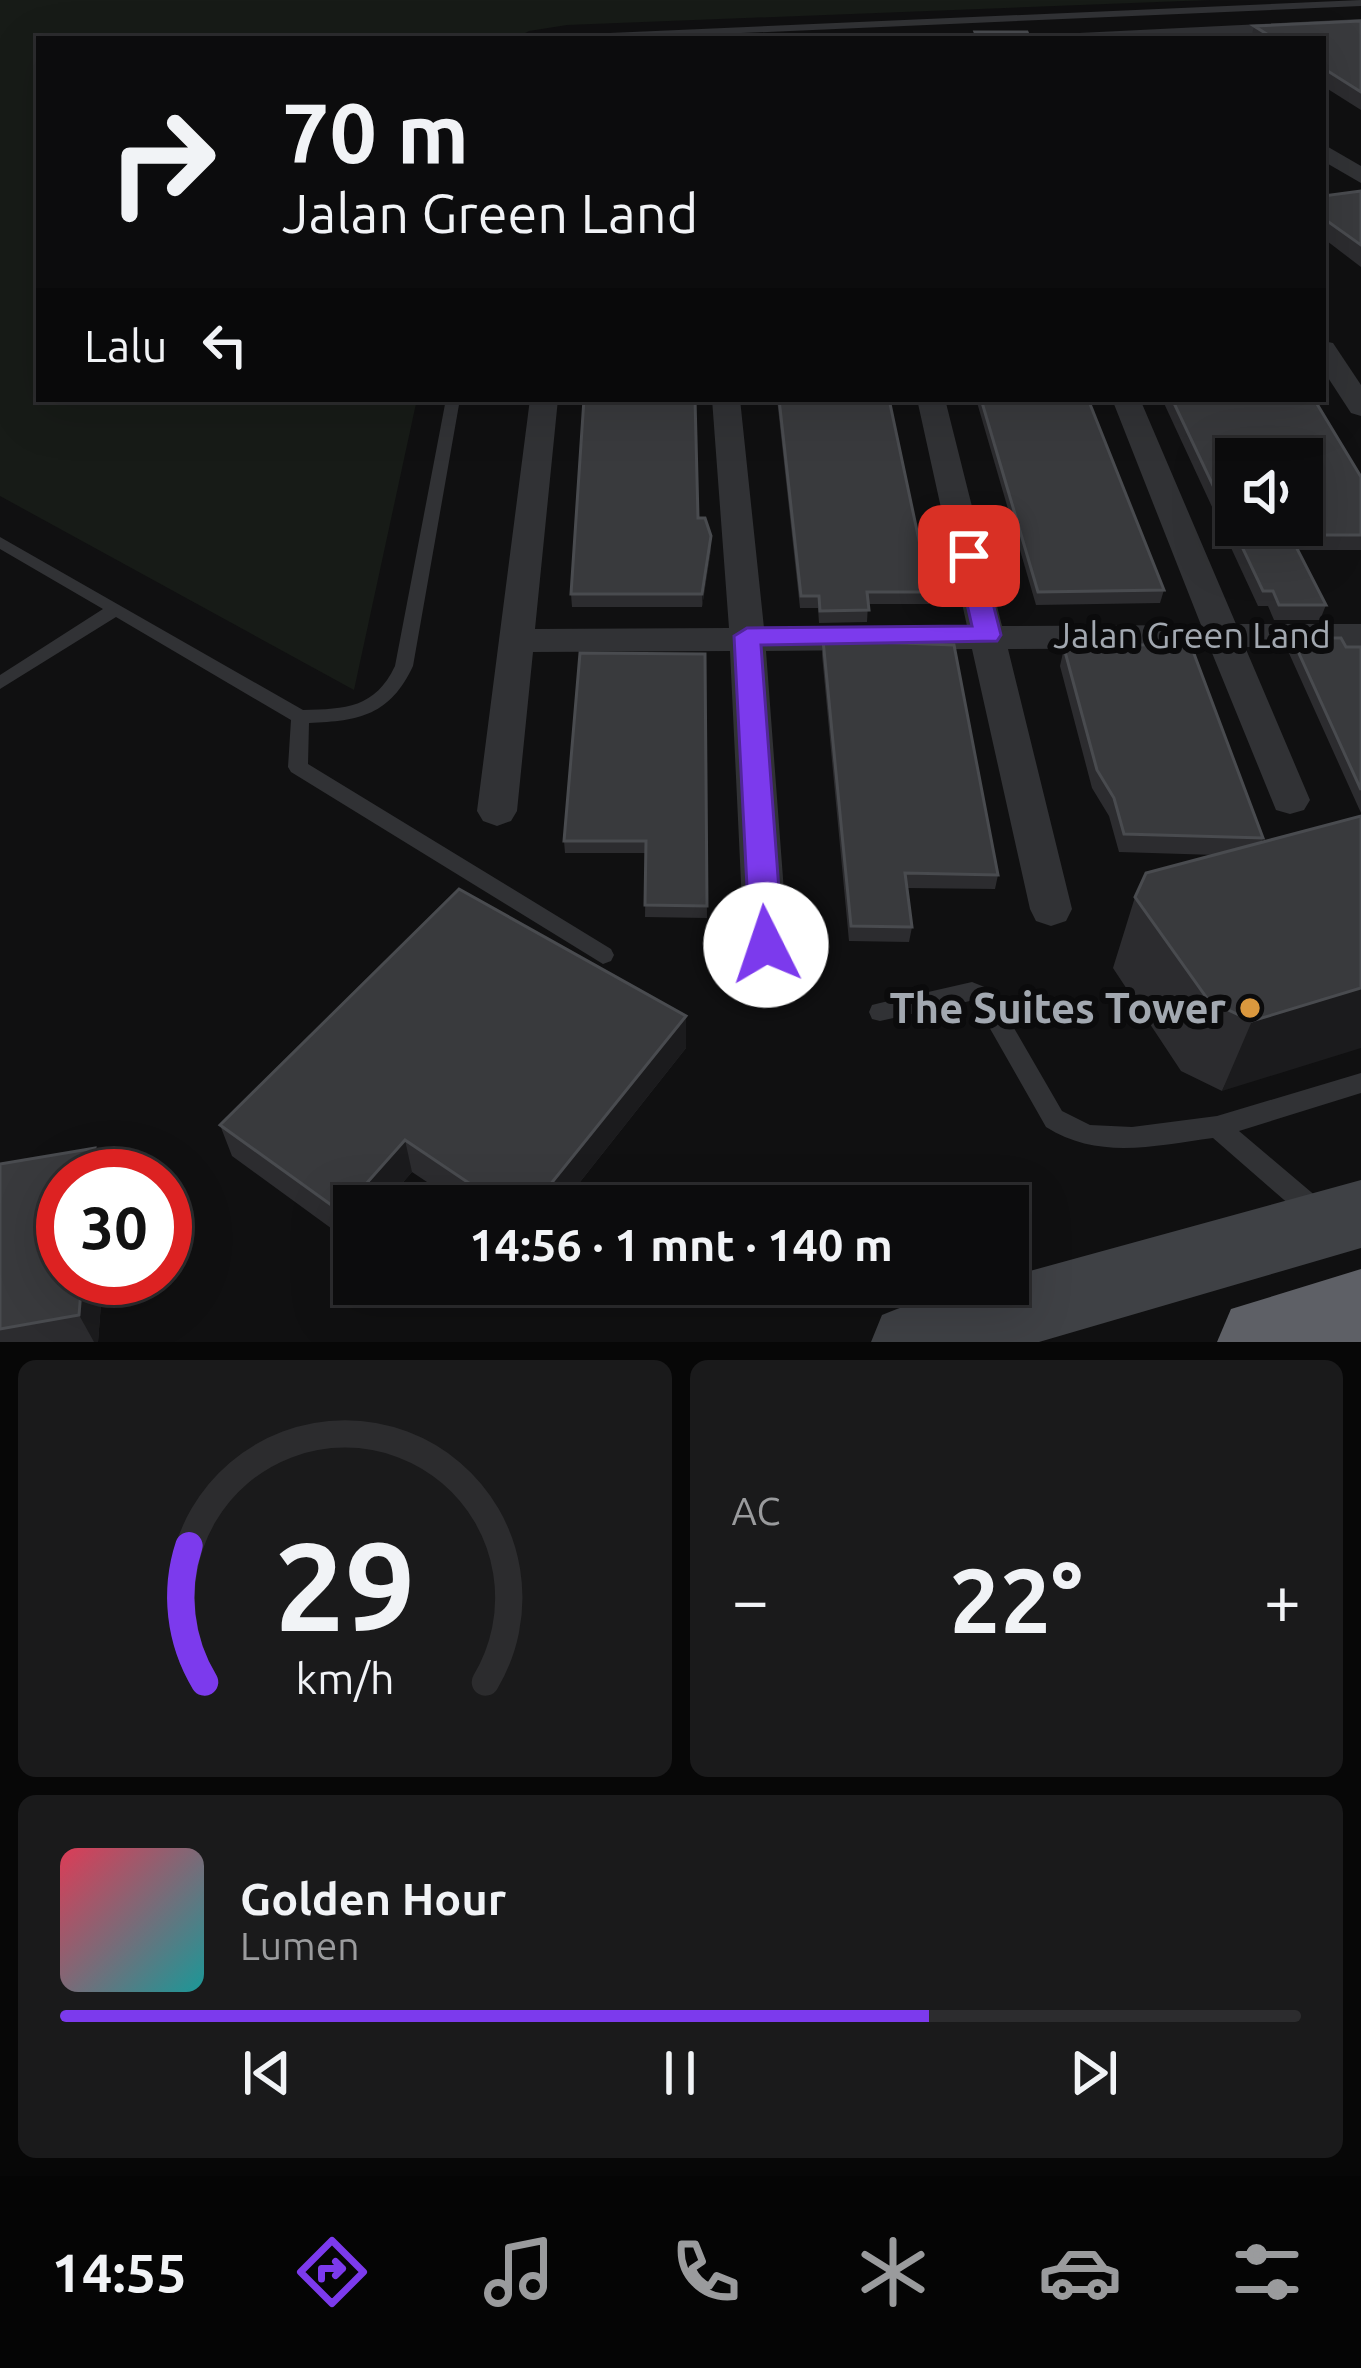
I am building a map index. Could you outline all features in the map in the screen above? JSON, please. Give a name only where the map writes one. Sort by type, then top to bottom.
[{"type":"highway","points":[[1264,1342],[1361,1315]]},
{"type":"main road","points":[[909,1342],[1346,1219]]},
{"type":"street","points":[[1160,36],[1361,25]]},
{"type":"street","points":[[1326,153],[1361,176]]},
{"type":"street","points":[[1326,354],[1361,407]]},
{"type":"street","points":[[497,811],[544,402]]},
{"type":"street","points":[[726,402],[747,636],[766,945]]},
{"type":"street","points":[[932,402],[1051,909]]},
{"type":"street","points":[[1127,402],[1289,800]]},
{"type":"street","name":"Jalan Green Land","points":[[518,640],[1361,634]]},
{"type":"lane","points":[[609,36],[1361,3]]},
{"type":"lane","points":[[0,542],[299,717],[349,716],[378,705],[396,688],[404,666],[452,402]]},
{"type":"lane","points":[[0,683],[116,609]]},
{"type":"lane","points":[[299,717],[298,767],[602,955]]},
{"type":"lane","points":[[880,1012],[972,992],[984,997],[1054,1119],[1071,1134],[1092,1139],[1217,1127],[1361,1083]]},
{"type":"lane","points":[[1217,1127],[1346,1219]]},
{"type":"shaded area","points":[[0,0],[1210,0],[567,25],[520,36],[36,36],[36,402],[416,402],[354,690],[0,496]]},
{"type":"building","points":[[1361,21],[1361,92],[1326,70],[1326,36],[1270,36],[1254,26]]},
{"type":"building","points":[[975,32],[1027,32],[1029,36],[977,36]]},
{"type":"building","points":[[1361,191],[1361,245],[1326,220],[1326,196]]},
{"type":"building","points":[[584,402],[695,402],[698,518],[705,518],[711,536],[702,594],[571,594]]},
{"type":"building","points":[[779,402],[890,402],[930,592],[867,592],[869,610],[820,611],[819,596],[801,596]]},
{"type":"building","points":[[982,402],[1089,402],[1164,590],[1038,592]]},
{"type":"building","points":[[1173,402],[1316,402],[1361,477],[1361,535],[1323,535],[1323,438],[1215,438],[1215,490]]},
{"type":"building","points":[[1242,546],[1296,546],[1326,605],[1279,605],[1273,591],[1263,591]]},
{"type":"building","points":[[1292,638],[1341,638],[1346,647],[1361,647],[1361,790]]},
{"type":"building","points":[[823,640],[954,645],[998,875],[905,873],[912,927],[851,926]]},
{"type":"building","points":[[1190,643],[1263,838],[1124,834],[1114,798],[1097,770],[1064,648]]},
{"type":"building","points":[[580,653],[705,654],[707,906],[645,905],[646,841],[564,841]]},
{"type":"building","points":[[1361,816],[1361,988],[1252,1021],[1209,1001],[1135,897],[1146,873]]},
{"type":"building","points":[[459,889],[686,1016],[550,1185],[472,1185],[405,1140],[365,1185],[333,1185],[333,1206],[220,1125]]},
{"type":"building","points":[[36,1158],[36,1305],[80,1305],[79,1315],[0,1329],[0,1164]]},
{"type":"place","name":"The Suites Tower","points":[[1250,1008]]},
{"type":"route","points":[[766,945],[747,636],[987,635],[969,556]]}]
